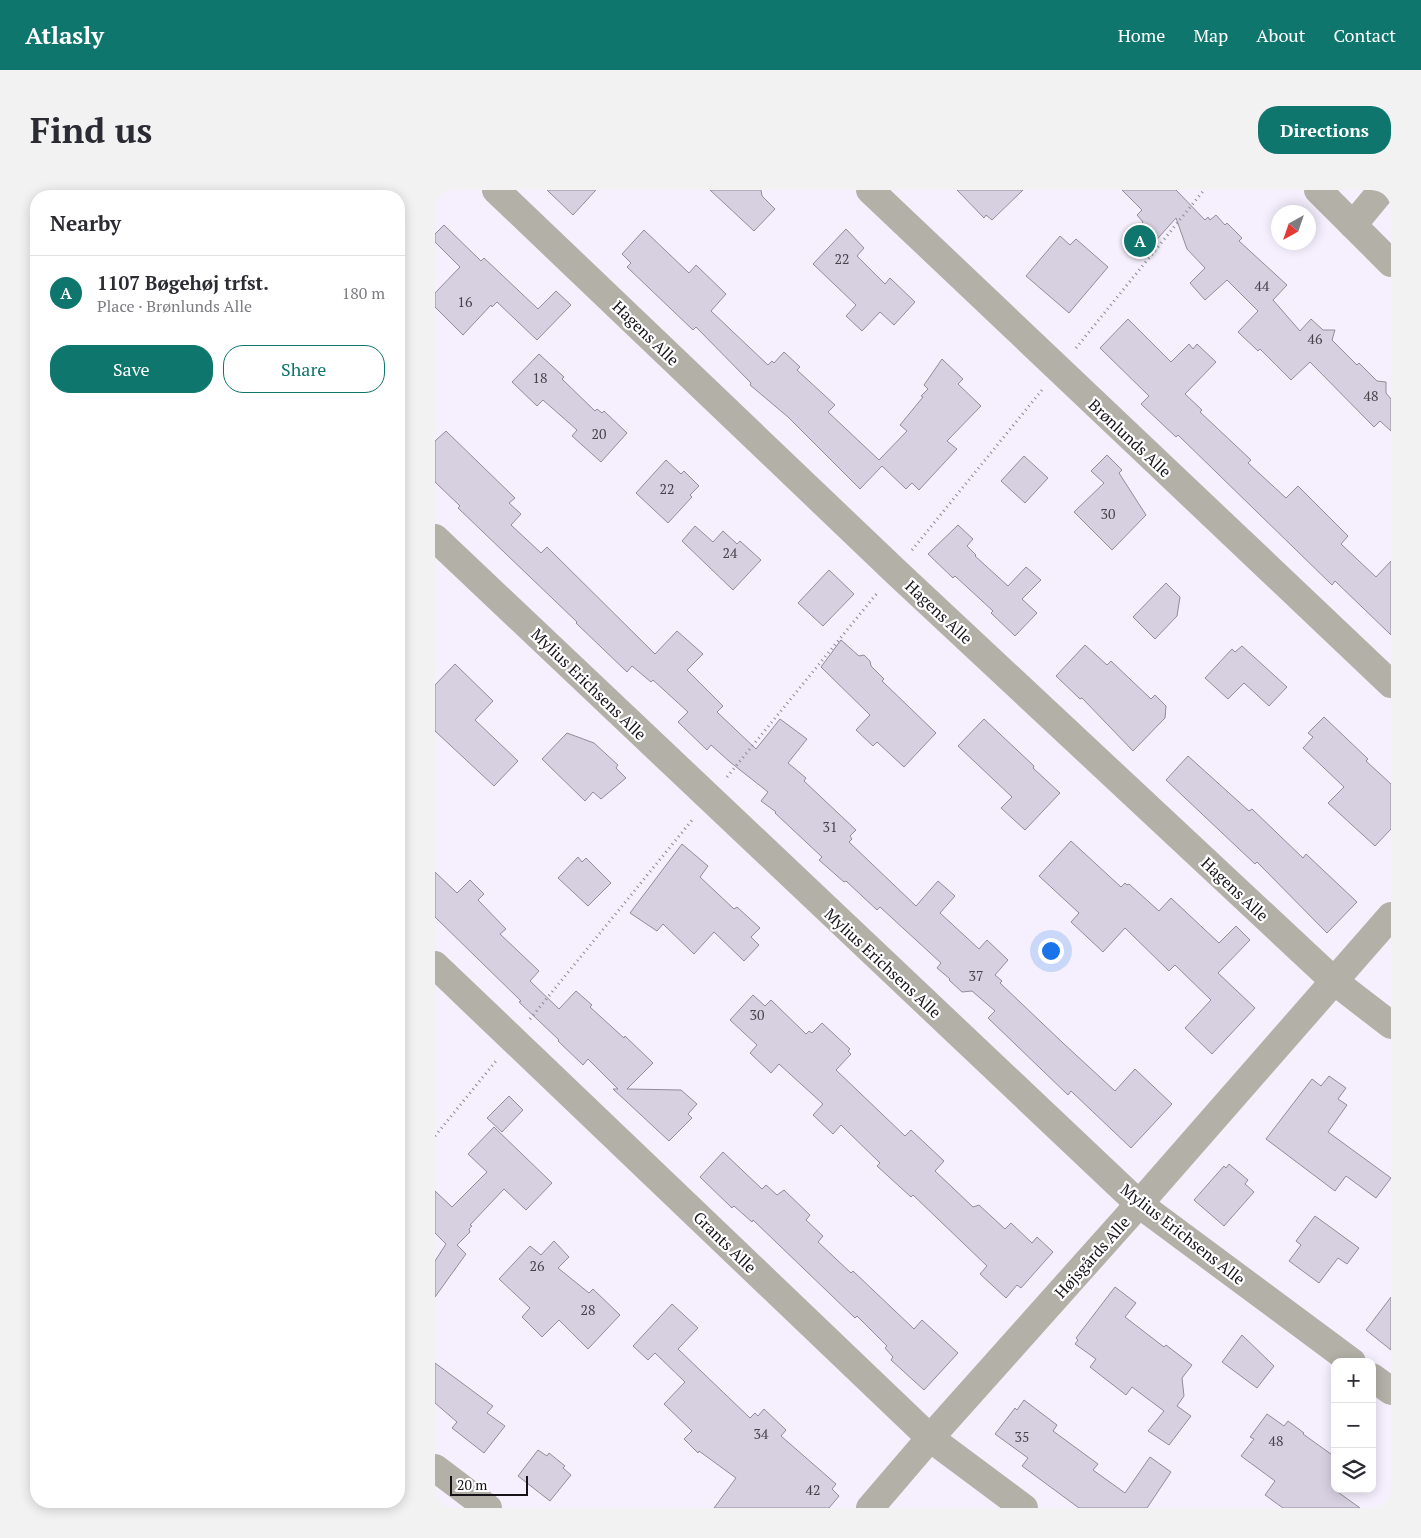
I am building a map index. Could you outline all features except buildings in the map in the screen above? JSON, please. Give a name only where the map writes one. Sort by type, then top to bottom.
[{"type":"street","name":"Hagens Alle","points":[[496,190],[895,570],[1333,981],[1391,1024]]},
{"type":"street","name":"Brønlunds Alle","points":[[870,190],[1391,684]]},
{"type":"street","points":[[1318,190],[1391,263]]},
{"type":"street","points":[[1353,224],[1382,190]]},
{"type":"street","name":"Mylius Erichsens Alle","points":[[435,538],[1139,1204],[1347,1358]]},
{"type":"street","name":"Højsgårds Alle","points":[[870,1508],[1391,916]]},
{"type":"street","name":"Grants Alle","points":[[435,965],[930,1438],[1025,1508]]},
{"type":"street","points":[[1376,1380],[1391,1391]]},
{"type":"street","points":[[435,1468],[488,1508]]},
{"type":"path","points":[[435,1136],[1205,190]]},
{"type":"place","name":"1107 Bøgehøj trfst.","points":[[1140,241]]}]
